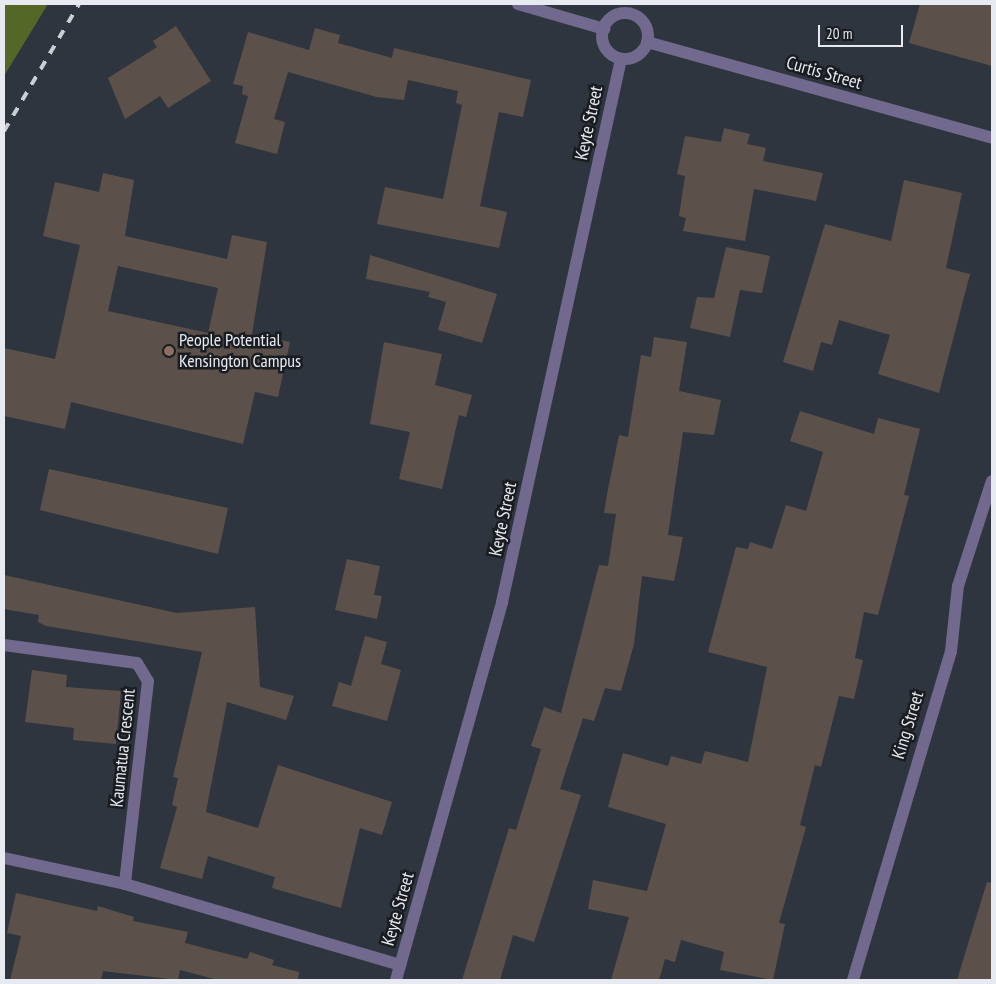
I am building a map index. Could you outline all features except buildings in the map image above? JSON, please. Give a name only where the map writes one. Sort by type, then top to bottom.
[{"type":"street","points":[[518,4],[604,29]]},
{"type":"street","points":[[628,9],[646,26],[647,42],[637,56],[621,59],[604,44],[604,29],[613,17],[628,9]]},
{"type":"street","name":"Curtis Street","points":[[647,42],[992,138]]},
{"type":"street","name":"Keyte Street","points":[[396,980],[502,602],[621,59]]},
{"type":"street","name":"King Street","points":[[853,980],[951,651],[958,586],[992,481]]},
{"type":"street","name":"Kaumatua Crescent","points":[[4,645],[136,662],[148,681],[125,884]]},
{"type":"street","points":[[4,858],[125,884],[400,965]]},
{"type":"green space","points":[[4,4],[48,4],[4,76]]},
{"type":"railway","points":[[4,131],[79,4]]},
{"type":"place","name":"People Potential Kensington Campus","points":[[169,351]]}]
